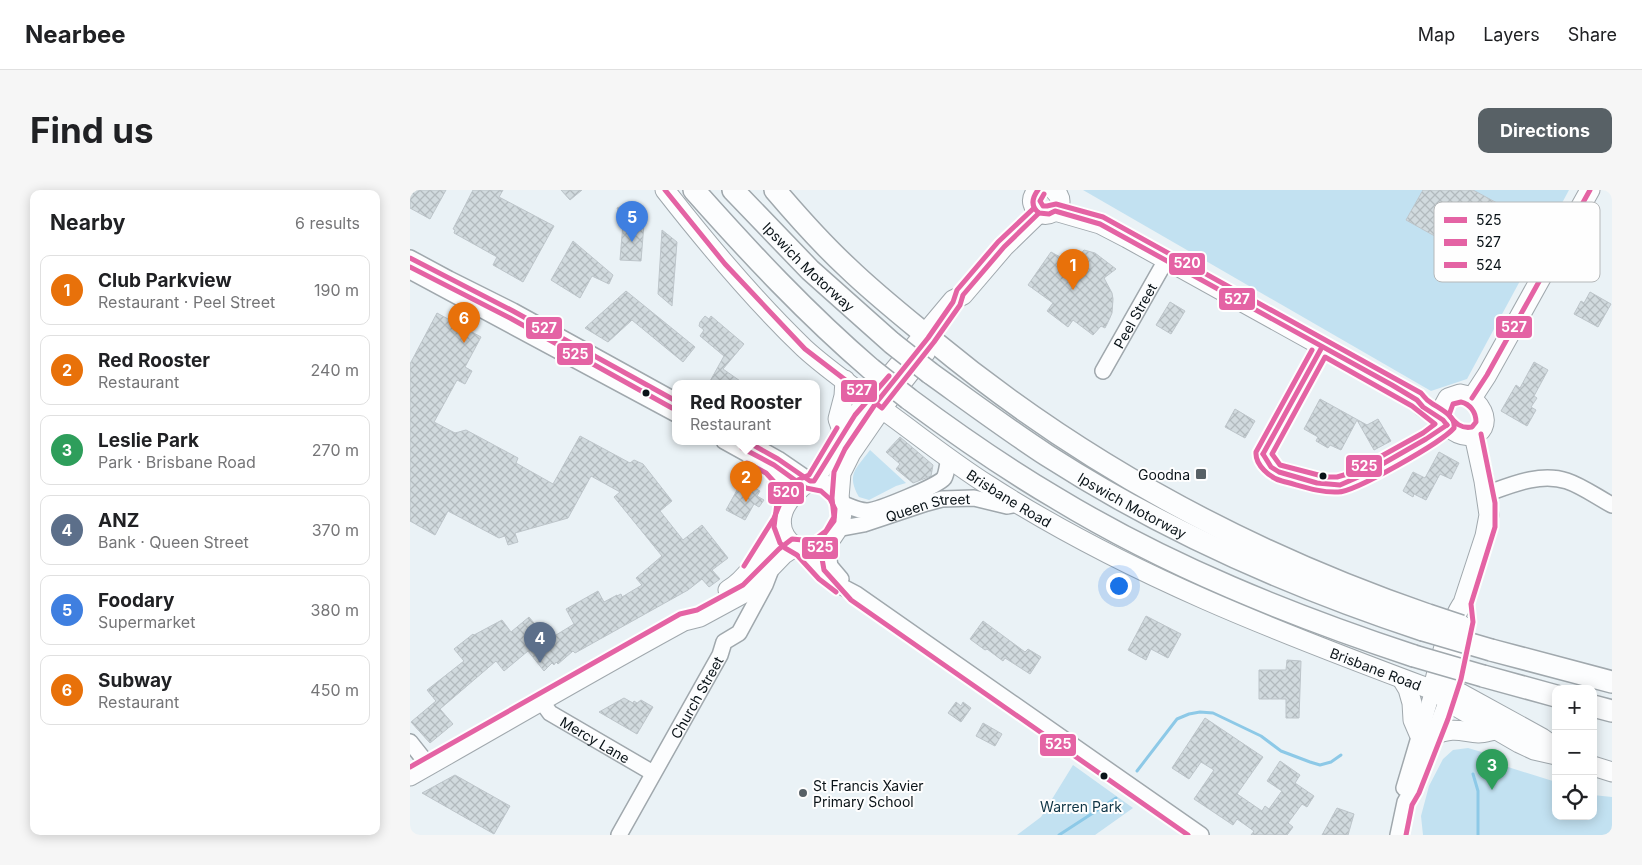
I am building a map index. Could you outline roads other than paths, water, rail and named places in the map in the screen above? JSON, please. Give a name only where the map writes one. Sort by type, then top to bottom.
[{"type":"highway","points":[[694,190],[768,272],[871,369],[969,444],[1056,498],[1159,554],[1286,610],[1414,656],[1552,695]]},
{"type":"highway","name":"Ipswich Motorway","points":[[734,190],[810,270],[892,343],[930,373],[1048,456],[1176,529],[1294,584],[1345,603],[1426,623]]},
{"type":"highway","points":[[775,190],[846,267],[929,338],[989,385],[1078,447],[1172,504],[1249,543],[1426,623],[1493,643],[1560,655],[1587,676],[1612,682]]},
{"type":"highway","points":[[1597,707],[1612,711]]},
{"type":"main road","name":"Brisbane Road","points":[[665,190],[725,264],[805,349],[949,459],[1018,504],[1087,542],[1198,597],[1402,680],[1443,693],[1542,738],[1552,745]]},
{"type":"main road","points":[[1583,202],[1590,190]]},
{"type":"main road","points":[[782,517],[783,534],[789,542],[799,547],[816,548],[831,536],[842,518],[840,501],[841,474],[876,404],[929,338],[960,305],[963,295],[1043,198],[1070,201],[1086,210],[1100,224],[1417,400],[1423,407],[1460,435],[1474,435],[1481,429],[1484,418],[1483,412],[1472,398],[1463,394],[1456,394],[1446,401],[1441,412],[1445,422]]},
{"type":"main road","points":[[1472,398],[1487,376],[1539,282]]},
{"type":"main road","points":[[843,433],[838,420],[844,396],[845,380]]},
{"type":"main road","points":[[1417,400],[1446,401]]},
{"type":"main road","points":[[410,776],[684,620],[694,610],[735,586],[751,568],[795,494],[812,481],[860,409],[876,404]]},
{"type":"main road","points":[[1443,693],[1437,668],[1456,612],[1463,603],[1488,525],[1489,515],[1486,494],[1474,435]]},
{"type":"main road","points":[[812,481],[827,486],[834,491],[840,501]]},
{"type":"main road","points":[[684,620],[700,618],[748,591],[784,554],[799,547]]},
{"type":"main road","points":[[1402,680],[1408,689],[1412,703],[1412,720],[1426,735],[1451,730],[1468,730],[1480,733],[1495,730]]},
{"type":"main road","name":"Brisbane Road","points":[[1443,693],[1495,730],[1534,750],[1552,754]]},
{"type":"main road","points":[[1597,767],[1612,772]]},
{"type":"street","points":[[410,258],[513,311],[672,399]]},
{"type":"street","name":"Peel Street","points":[[1103,372],[1166,260]]},
{"type":"street","points":[[410,271],[672,412]]},
{"type":"street","points":[[1263,454],[1322,346]]},
{"type":"street","points":[[1354,480],[1427,439],[1445,422]]},
{"type":"street","points":[[731,445],[770,467],[781,477],[786,489],[782,517]]},
{"type":"street","points":[[753,445],[812,481]]},
{"type":"street","name":"Queen Street","points":[[840,501],[852,508],[867,511],[884,506],[939,482],[946,473],[949,459]]},
{"type":"street","points":[[1486,494],[1534,479],[1559,479],[1576,485],[1612,505]]},
{"type":"street","name":"Queen Street","points":[[831,536],[927,503],[942,500],[974,498],[1007,506],[1018,504]]},
{"type":"street","points":[[831,536],[830,566],[856,594]]},
{"type":"street","points":[[799,547],[835,583],[856,594],[1201,835]]},
{"type":"street","name":"Church Street","points":[[619,835],[720,654],[724,642],[739,633],[765,585],[773,564]]},
{"type":"street","points":[[1398,835],[1405,802],[1412,790],[1426,735],[1443,693]]},
{"type":"street","name":"Mercy Lane","points":[[542,702],[550,713],[653,772]]},
{"type":"street","points":[[410,742],[429,766]]},
{"type":"waterway","points":[[1137,771],[1177,719],[1200,712],[1213,713],[1261,736],[1281,751],[1310,762],[1320,765],[1331,762],[1341,755]]},
{"type":"waterway","points":[[1473,774],[1478,791],[1478,835]]},
{"type":"waterway","points":[[1059,835],[1116,798]]},
{"type":"place","name":"Foodary","points":[[632,242]]},
{"type":"place","name":"Club Parkview","points":[[1073,290]]},
{"type":"place","name":"Subway","points":[[464,343]]},
{"type":"place","name":"Goodna","points":[[1201,474]]},
{"type":"place","name":"Red Rooster","points":[[746,502]]},
{"type":"place","name":"ANZ","points":[[540,663]]},
{"type":"place","name":"Leslie Park","points":[[1492,790]]},
{"type":"place","name":"St Francis Xavier Primary School","points":[[803,793]]},
{"type":"park label","name":"Warren Park","points":[[1081,806]]}]
